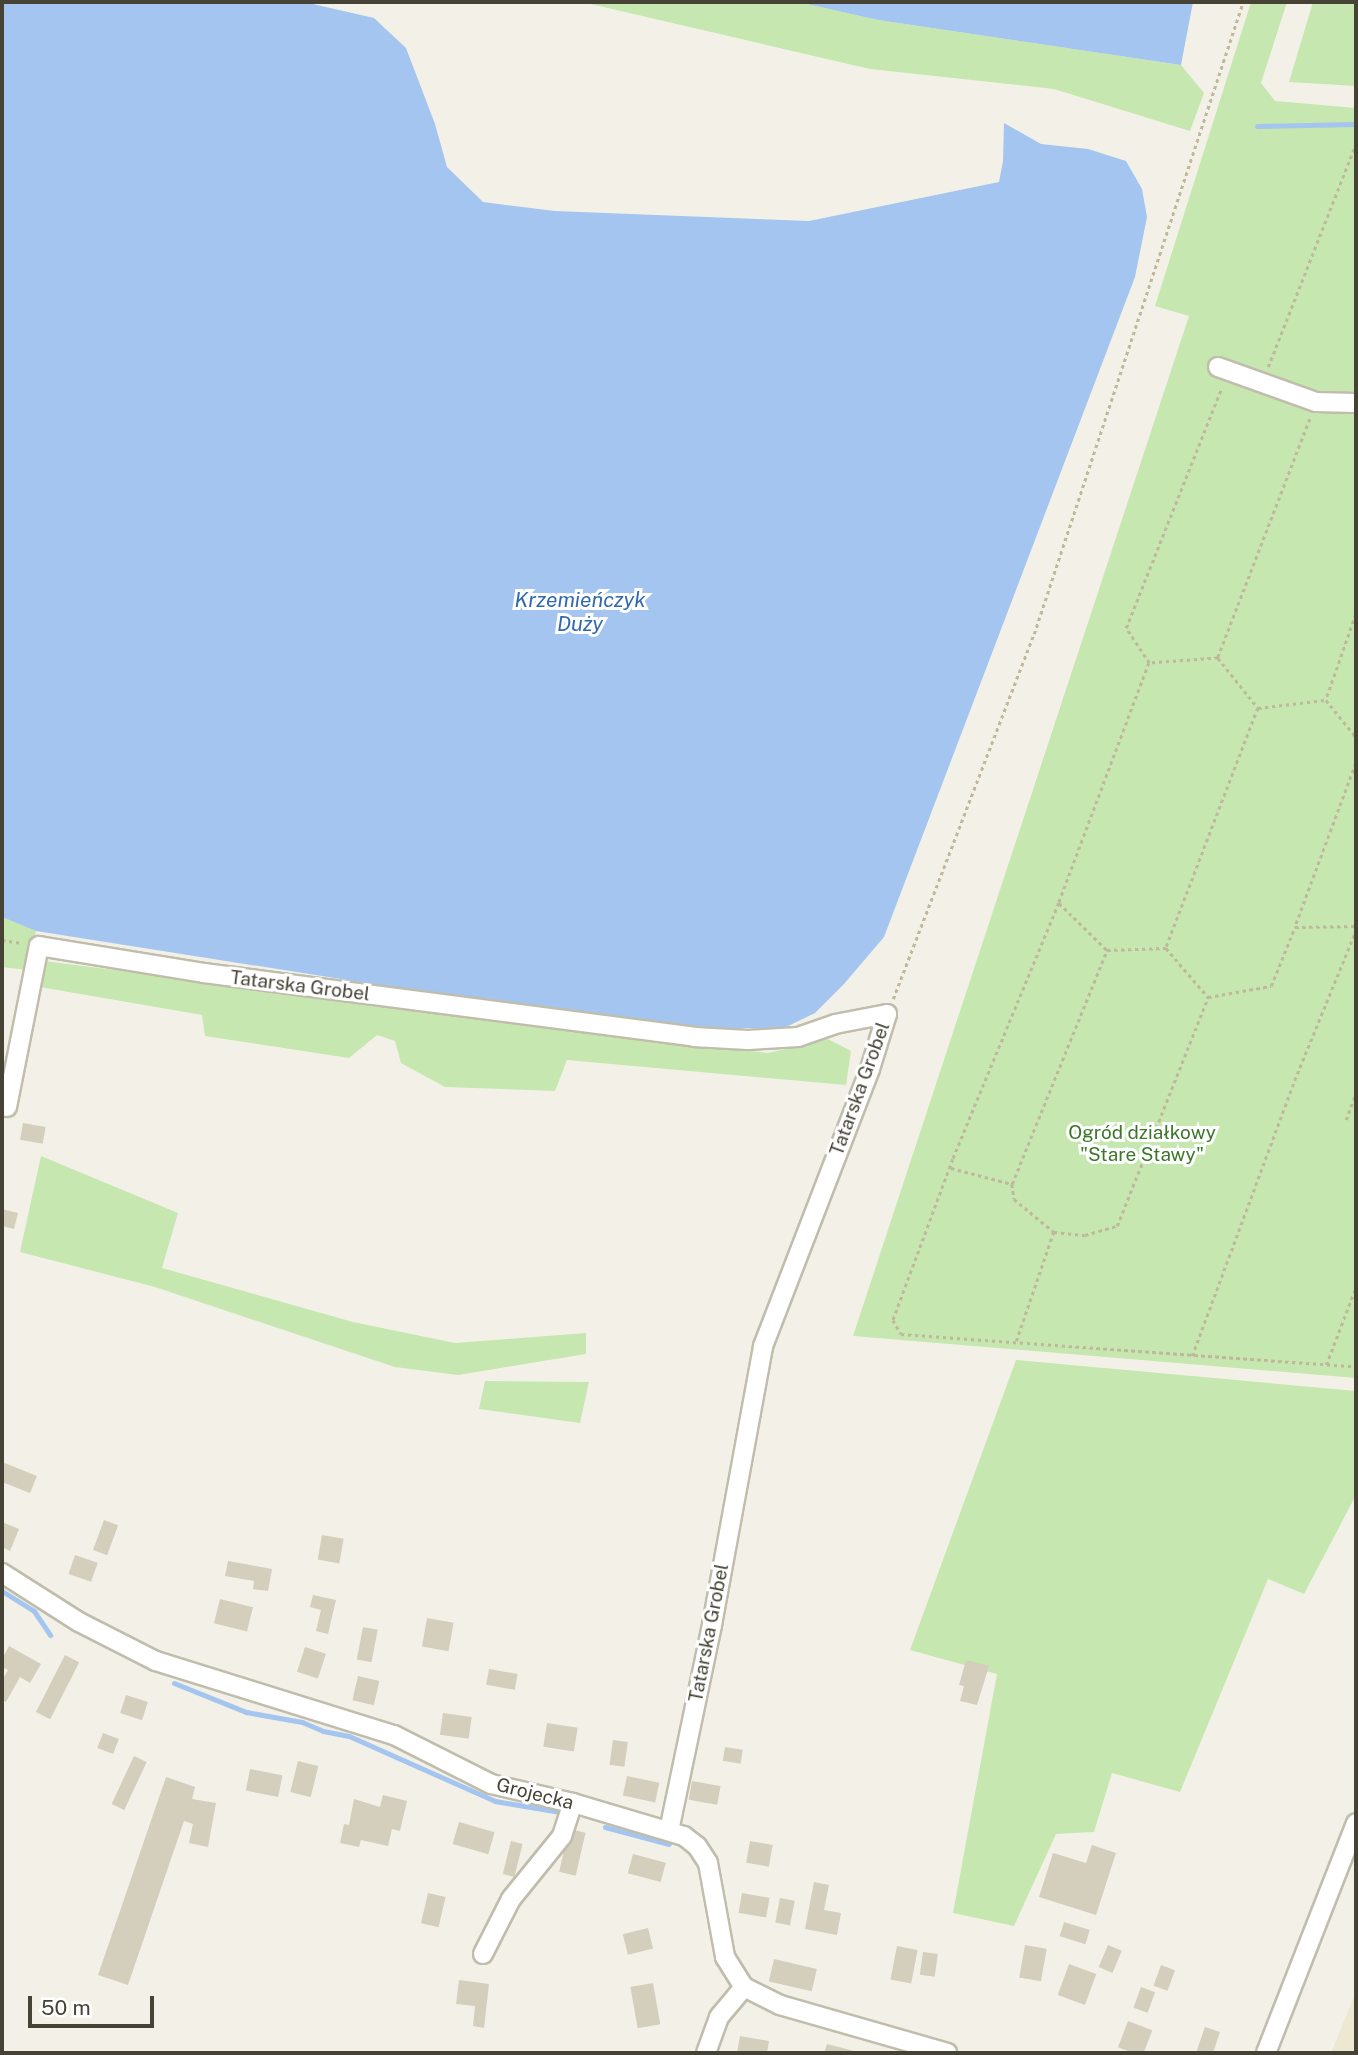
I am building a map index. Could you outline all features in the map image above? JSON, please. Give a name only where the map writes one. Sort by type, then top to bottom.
[{"type":"street","points":[[1223,369],[1316,402],[1356,403]]},
{"type":"street","name":"Tatarska Grobel","points":[[39,946],[204,973],[694,1037],[748,1040],[798,1037],[835,1024],[887,1014],[870,1069],[763,1347],[712,1625],[669,1830]]},
{"type":"street","points":[[7,1107],[39,946]]},
{"type":"street","name":"Grojecka","points":[[2,1573],[79,1622],[156,1661],[394,1735],[491,1784],[573,1803],[669,1830],[691,1841],[708,1863],[725,1957],[744,1987]]},
{"type":"street","points":[[482,1954],[511,1899],[562,1836],[573,1803]]},
{"type":"street","points":[[1266,2053],[1356,1823]]},
{"type":"street","points":[[706,2053],[719,2017],[744,1987],[780,2005],[947,2053]]},
{"type":"path","points":[[887,1014],[1034,634],[1243,2]]},
{"type":"path","points":[[1262,383],[1356,144]]},
{"type":"path","points":[[1149,663],[1126,628],[1223,369]]},
{"type":"path","points":[[1218,658],[1316,402]]},
{"type":"path","points":[[1326,700],[1356,614]]},
{"type":"path","points":[[1149,663],[1218,658]]},
{"type":"path","points":[[1218,658],[1258,708]]},
{"type":"path","points":[[1149,663],[1059,903],[950,1167],[893,1320],[901,1334],[1356,1367]]},
{"type":"path","points":[[1258,708],[1326,700]]},
{"type":"path","points":[[1326,700],[1356,737]]},
{"type":"path","points":[[1166,948],[1258,708]]},
{"type":"path","points":[[1208,997],[1271,986],[1356,763]]},
{"type":"path","points":[[1059,903],[1107,950],[1166,948]]},
{"type":"path","points":[[1192,1356],[1297,1074],[1356,928],[1295,927]]},
{"type":"path","points":[[2,940],[39,946]]},
{"type":"path","points":[[1166,948],[1208,997]]},
{"type":"path","points":[[1107,950],[1012,1184],[1014,1199],[1054,1232],[1085,1235],[1117,1226],[1208,997]]},
{"type":"path","points":[[1346,1120],[1356,1093]]},
{"type":"path","points":[[950,1167],[1012,1184]]},
{"type":"path","points":[[1016,1343],[1054,1232]]},
{"type":"path","points":[[1326,1365],[1356,1287]]},
{"type":"shaded area","points":[[1356,1994],[1356,2053],[1331,2053],[1353,1999]]},
{"type":"green space","points":[[582,2],[798,2],[878,20],[1181,65],[1204,93],[1190,131],[1054,89],[870,69]]},
{"type":"green space","name":"Ogród działkowy \"Stare Stawy\"","points":[[1251,2],[1287,2],[1261,83],[1275,101],[1356,108],[1356,1378],[853,1336],[1189,316],[1155,306]]},
{"type":"green space","points":[[1313,2],[1356,2],[1356,86],[1289,82]]},
{"type":"green space","points":[[2,917],[36,931],[27,970],[2,967]]},
{"type":"green space","points":[[44,961],[768,1053],[828,1039],[851,1051],[846,1085],[567,1060],[555,1091],[445,1087],[401,1063],[395,1041],[377,1035],[349,1058],[205,1036],[202,1015],[40,987]]},
{"type":"green space","points":[[41,1156],[178,1213],[162,1268],[353,1322],[455,1343],[586,1333],[586,1354],[458,1375],[395,1367],[155,1287],[20,1252]]},
{"type":"green space","points":[[1016,1360],[1356,1391],[1356,1495],[1304,1594],[1268,1579],[1180,1792],[1112,1773],[1094,1832],[1056,1834],[1014,1926],[953,1913],[997,1674],[910,1650]]},
{"type":"green space","points":[[485,1381],[589,1382],[580,1423],[479,1409]]},
{"type":"water","name":"Krzemieńczyk Duży","points":[[2,2],[304,2],[374,18],[406,48],[435,124],[447,167],[483,202],[555,211],[809,221],[999,182],[1003,161],[1004,123],[1041,144],[1088,149],[1126,161],[1142,189],[1147,217],[1135,277],[884,937],[815,1013],[784,1028],[652,1028],[36,931],[2,917]]},
{"type":"water","points":[[798,2],[1193,2],[1181,65],[878,20]]},
{"type":"building","points":[[23,1123],[46,1127],[43,1144],[20,1140]]},
{"type":"building","points":[[2,1209],[18,1213],[14,1229],[2,1226]]},
{"type":"building","points":[[2,1462],[37,1476],[30,1493],[2,1482]]},
{"type":"building","points":[[104,1520],[118,1525],[107,1555],[93,1550]]},
{"type":"building","points":[[2,1522],[19,1529],[10,1551],[2,1547]]},
{"type":"building","points":[[322,1535],[344,1539],[339,1563],[318,1560]]},
{"type":"building","points":[[75,1555],[98,1563],[91,1582],[68,1574]]},
{"type":"building","points":[[228,1561],[272,1569],[268,1591],[253,1589],[254,1581],[225,1576]]},
{"type":"building","points":[[313,1595],[336,1600],[328,1634],[316,1631],[321,1610],[310,1607]]},
{"type":"building","points":[[220,1599],[253,1607],[247,1631],[214,1623]]},
{"type":"building","points":[[427,1618],[454,1623],[449,1651],[422,1647]]},
{"type":"building","points":[[363,1627],[378,1630],[371,1662],[357,1659]]},
{"type":"building","points":[[9,1646],[41,1664],[30,1683],[20,1677],[6,1702],[2,1700],[2,1681],[8,1670],[2,1667],[2,1659]]},
{"type":"building","points":[[305,1647],[326,1654],[318,1679],[297,1672]]},
{"type":"building","points":[[65,1655],[79,1662],[50,1719],[36,1712]]},
{"type":"building","points":[[966,1660],[989,1666],[977,1705],[960,1701],[964,1686],[959,1685]]},
{"type":"building","points":[[489,1669],[518,1674],[515,1690],[486,1685]]},
{"type":"building","points":[[358,1676],[379,1681],[374,1705],[352,1700]]},
{"type":"building","points":[[126,1695],[148,1702],[142,1720],[120,1713]]},
{"type":"building","points":[[443,1713],[472,1717],[469,1739],[440,1735]]},
{"type":"building","points":[[547,1723],[578,1728],[574,1752],[543,1747]]},
{"type":"building","points":[[103,1733],[119,1739],[113,1754],[97,1748]]},
{"type":"building","points":[[613,1740],[628,1742],[624,1767],[610,1765]]},
{"type":"building","points":[[725,1747],[743,1750],[741,1764],[723,1761]]},
{"type":"building","points":[[134,1756],[147,1762],[124,1810],[112,1804]]},
{"type":"building","points":[[298,1761],[318,1766],[311,1797],[290,1792]]},
{"type":"building","points":[[250,1769],[282,1775],[278,1797],[246,1791]]},
{"type":"building","points":[[627,1776],[659,1783],[655,1802],[623,1796]]},
{"type":"building","points":[[166,1777],[195,1787],[192,1799],[216,1803],[208,1847],[189,1843],[193,1824],[184,1821],[128,1985],[98,1975]]},
{"type":"building","points":[[692,1781],[721,1786],[717,1805],[689,1800]]},
{"type":"building","points":[[383,1795],[407,1801],[400,1831],[392,1829],[388,1846],[361,1840],[359,1847],[340,1843],[344,1824],[349,1825],[354,1799],[380,1807]]},
{"type":"building","points":[[459,1822],[495,1832],[488,1854],[453,1844]]},
{"type":"building","points":[[569,1829],[586,1833],[576,1876],[559,1872]]},
{"type":"building","points":[[511,1841],[523,1844],[514,1877],[503,1874]]},
{"type":"building","points":[[750,1841],[773,1845],[769,1867],[746,1863]]},
{"type":"building","points":[[1092,1845],[1116,1853],[1096,1915],[1039,1897],[1053,1853],[1086,1863]]},
{"type":"building","points":[[633,1854],[666,1863],[661,1882],[628,1873]]},
{"type":"building","points":[[814,1882],[829,1885],[824,1910],[841,1913],[837,1935],[805,1929]]},
{"type":"building","points":[[428,1893],[446,1897],[439,1927],[421,1923]]},
{"type":"building","points":[[742,1893],[770,1898],[766,1918],[739,1913]]},
{"type":"building","points":[[780,1898],[795,1901],[790,1925],[775,1923]]},
{"type":"building","points":[[1064,1922],[1090,1930],[1085,1944],[1060,1936]]},
{"type":"building","points":[[648,1928],[653,1948],[628,1955],[623,1934]]},
{"type":"building","points":[[1025,1945],[1047,1949],[1041,1981],[1019,1977]]},
{"type":"building","points":[[1108,1945],[1122,1951],[1112,1973],[1099,1967]]},
{"type":"building","points":[[897,1946],[918,1950],[911,1983],[891,1979]]},
{"type":"building","points":[[923,1952],[938,1954],[935,1977],[920,1975]]},
{"type":"building","points":[[774,1959],[817,1969],[812,1991],[769,1981]]},
{"type":"building","points":[[1069,1964],[1096,1974],[1085,2005],[1058,1995]]},
{"type":"building","points":[[1161,1965],[1175,1970],[1168,1991],[1153,1986]]},
{"type":"building","points":[[459,1980],[489,1984],[484,2028],[473,2026],[475,2006],[456,2004]]},
{"type":"building","points":[[653,1983],[660,2024],[638,2028],[630,1987]]},
{"type":"building","points":[[1141,1987],[1155,1992],[1148,2013],[1133,2008]]},
{"type":"building","points":[[1128,2021],[1152,2030],[1144,2053],[1133,2053],[1118,2047]]},
{"type":"building","points":[[1205,2027],[1220,2032],[1213,2053],[1196,2053]]},
{"type":"building","points":[[740,2036],[769,2041],[767,2053],[737,2053]]},
{"type":"building","points":[[827,2044],[858,2052],[858,2053],[824,2053]]},
{"type":"waterway","points":[[1257,126],[1356,124]]},
{"type":"waterway","points":[[2,1591],[34,1611],[50,1635]]},
{"type":"waterway","points":[[174,1683],[246,1712],[302,1722],[323,1731],[349,1736],[495,1801],[560,1812]]},
{"type":"waterway","points":[[605,1827],[669,1844]]}]
